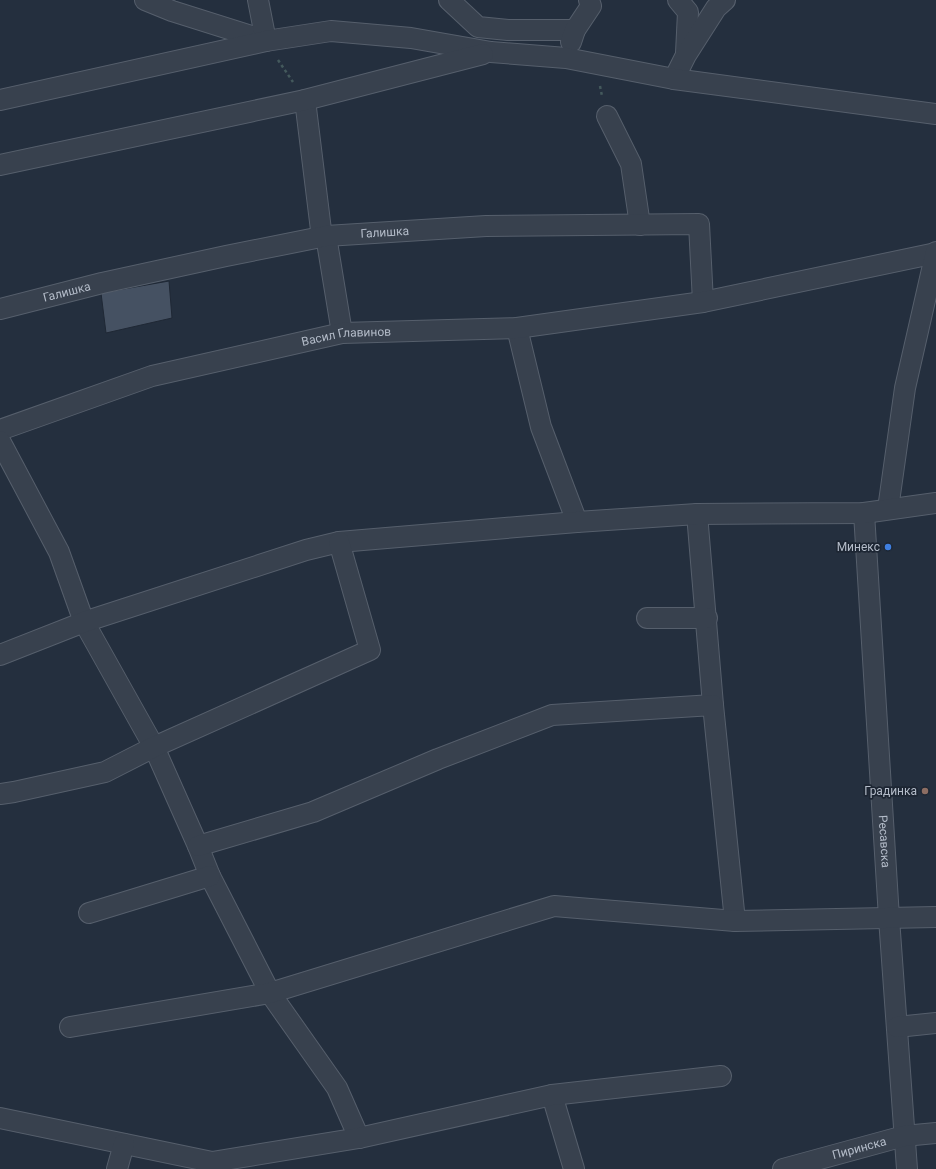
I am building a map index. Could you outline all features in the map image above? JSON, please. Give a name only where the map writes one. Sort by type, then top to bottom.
[{"type":"street","points":[[258,0],[266,41]]},
{"type":"street","points":[[449,0],[478,27],[508,30],[574,30]]},
{"type":"street","points":[[566,58],[574,30],[591,6],[589,0]]},
{"type":"street","points":[[678,0],[688,12],[686,55]]},
{"type":"street","points":[[674,79],[686,55],[716,8],[725,0]]},
{"type":"street","points":[[152,1],[172,11],[266,41]]},
{"type":"street","points":[[0,100],[266,41],[331,31],[411,38],[491,52],[566,58],[674,79],[936,114]]},
{"type":"street","points":[[0,165],[305,100],[491,52]]},
{"type":"street","points":[[305,100],[321,230],[326,236],[342,333]]},
{"type":"street","points":[[607,116],[631,164],[640,225]]},
{"type":"street","name":"Галишка","points":[[0,309],[102,283],[326,236],[486,226],[699,224],[703,302]]},
{"type":"street","points":[[888,509],[905,388],[936,252]]},
{"type":"street","name":"Васил Главинов","points":[[0,430],[152,376],[342,333],[517,328],[703,302],[936,252]]},
{"type":"street","points":[[517,328],[541,427],[577,522]]},
{"type":"street","points":[[0,441],[59,552],[84,622],[154,747],[210,876],[270,993],[338,1088],[359,1138]]},
{"type":"street","points":[[0,655],[84,622],[306,550],[339,542],[577,522],[697,514],[864,513],[936,503]]},
{"type":"street","name":"Ресавска","points":[[864,513],[896,1026],[907,1169]]},
{"type":"street","points":[[697,514],[707,618],[713,706],[735,921]]},
{"type":"street","points":[[0,794],[105,772],[154,747],[370,650],[339,542]]},
{"type":"street","points":[[647,618],[707,618]]},
{"type":"street","points":[[198,846],[313,812],[438,759],[552,715],[713,706]]},
{"type":"street","points":[[89,913],[210,876]]},
{"type":"street","points":[[70,1027],[270,993],[554,906],[735,921],[936,917]]},
{"type":"street","points":[[896,1026],[936,1023]]},
{"type":"street","points":[[0,1118],[212,1162],[359,1138],[552,1095],[721,1076]]},
{"type":"street","points":[[552,1095],[574,1169]]},
{"type":"street","name":"Пиринска","points":[[783,1169],[904,1136],[936,1133]]},
{"type":"street","points":[[117,1169],[124,1144]]},
{"type":"path","points":[[266,41],[305,100]]},
{"type":"path","points":[[595,63],[607,116]]},
{"type":"building","points":[[169,281],[172,318],[106,333],[101,293]]},
{"type":"place","name":"Минекс","points":[[888,547]]},
{"type":"place","name":"Градинка","points":[[925,791]]}]
